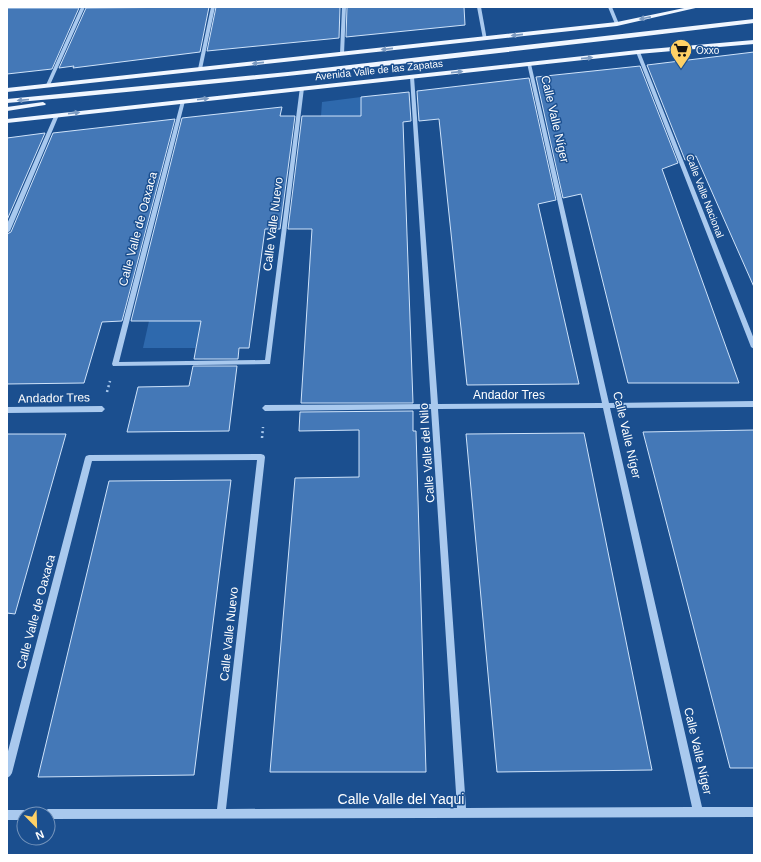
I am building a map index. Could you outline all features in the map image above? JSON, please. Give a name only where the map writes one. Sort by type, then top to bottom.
[{"type":"main road","name":"Avenida Valle de las Zapatas","points":[[7,90],[617,24],[697,7]]},
{"type":"main road","name":"Avenida Valle de las Zapatas","points":[[7,101],[118,92],[505,51],[754,21]]},
{"type":"main road","points":[[536,33],[546,35],[558,44],[560,52],[554,62]]},
{"type":"main road","name":"Avenida Valle de las Zapatas","points":[[7,121],[638,52],[754,42]]},
{"type":"main road","name":"Avenida Valle de las Zapatas","points":[[7,109],[118,92]]},
{"type":"street","points":[[48,85],[83,7]]},
{"type":"street","points":[[200,69],[213,7]]},
{"type":"street","points":[[342,54],[344,7]]},
{"type":"street","points":[[479,7],[485,39]]},
{"type":"street","points":[[610,7],[617,24]]},
{"type":"street","name":"Calle Valle Nacional","points":[[638,52],[754,347]]},
{"type":"street","name":"Calle Valle Níger","points":[[529,64],[698,812]]},
{"type":"street","name":"Calle Valle del Nilo","points":[[412,77],[415,91],[462,813]]},
{"type":"street","name":"Calle Valle Nuevo","points":[[115,364],[268,362],[302,88]]},
{"type":"street","name":"Calle Valle de Oaxaca","points":[[115,364],[184,101]]},
{"type":"street","points":[[7,231],[57,115]]},
{"type":"street","name":"Andador Tres","points":[[264,408],[754,404]]},
{"type":"street","name":"Andador Tres","points":[[7,410],[102,409]]},
{"type":"street","name":"Calle Valle Nuevo","points":[[89,458],[261,457],[221,814]]},
{"type":"street","name":"Calle Valle de Oaxaca","points":[[7,772],[89,458]]},
{"type":"street","name":"Calle Valle del Yaqui","points":[[56,814],[754,812]]},
{"type":"shaded area","points":[[361,97],[361,116],[321,116],[322,102]]},
{"type":"shaded area","points":[[149,321],[201,321],[196,348],[143,348]]},
{"type":"building","points":[[209,7],[200,52],[73,68],[74,66],[59,68],[86,8]]},
{"type":"building","points":[[216,7],[340,7],[339,38],[207,51]]},
{"type":"building","points":[[347,7],[464,7],[465,25],[346,37]]},
{"type":"building","points":[[7,8],[79,8],[52,69],[7,74]]},
{"type":"building","points":[[754,52],[754,287],[696,156],[685,160],[647,65]]},
{"type":"building","points":[[640,66],[678,163],[662,169],[739,383],[628,383],[581,194],[563,198],[536,77]]},
{"type":"building","points":[[529,78],[556,200],[538,204],[579,384],[467,385],[439,119],[419,121],[417,91]]},
{"type":"building","points":[[409,92],[411,121],[403,122],[413,403],[301,403],[312,229],[288,229],[302,116],[361,116],[361,97]]},
{"type":"building","points":[[282,107],[280,116],[295,116],[280,229],[265,229],[249,348],[239,348],[238,359],[194,359],[201,321],[131,321],[182,118]]},
{"type":"building","points":[[175,119],[122,321],[102,322],[84,383],[7,384],[7,234],[11,232],[53,133]]},
{"type":"building","points":[[45,133],[7,220],[7,138]]},
{"type":"building","points":[[193,366],[237,366],[229,431],[127,432],[138,387],[189,386]]},
{"type":"building","points":[[413,411],[413,431],[416,431],[426,772],[270,772],[295,478],[359,477],[359,430],[299,431],[300,412]]},
{"type":"building","points":[[754,430],[754,768],[730,768],[643,432]]},
{"type":"building","points":[[584,433],[652,770],[497,772],[466,434]]},
{"type":"building","points":[[7,434],[66,434],[15,614],[7,613]]},
{"type":"building","points":[[231,480],[194,775],[38,777],[109,481]]},
{"type":"place","name":"Oxxo","points":[[681,70]]}]
